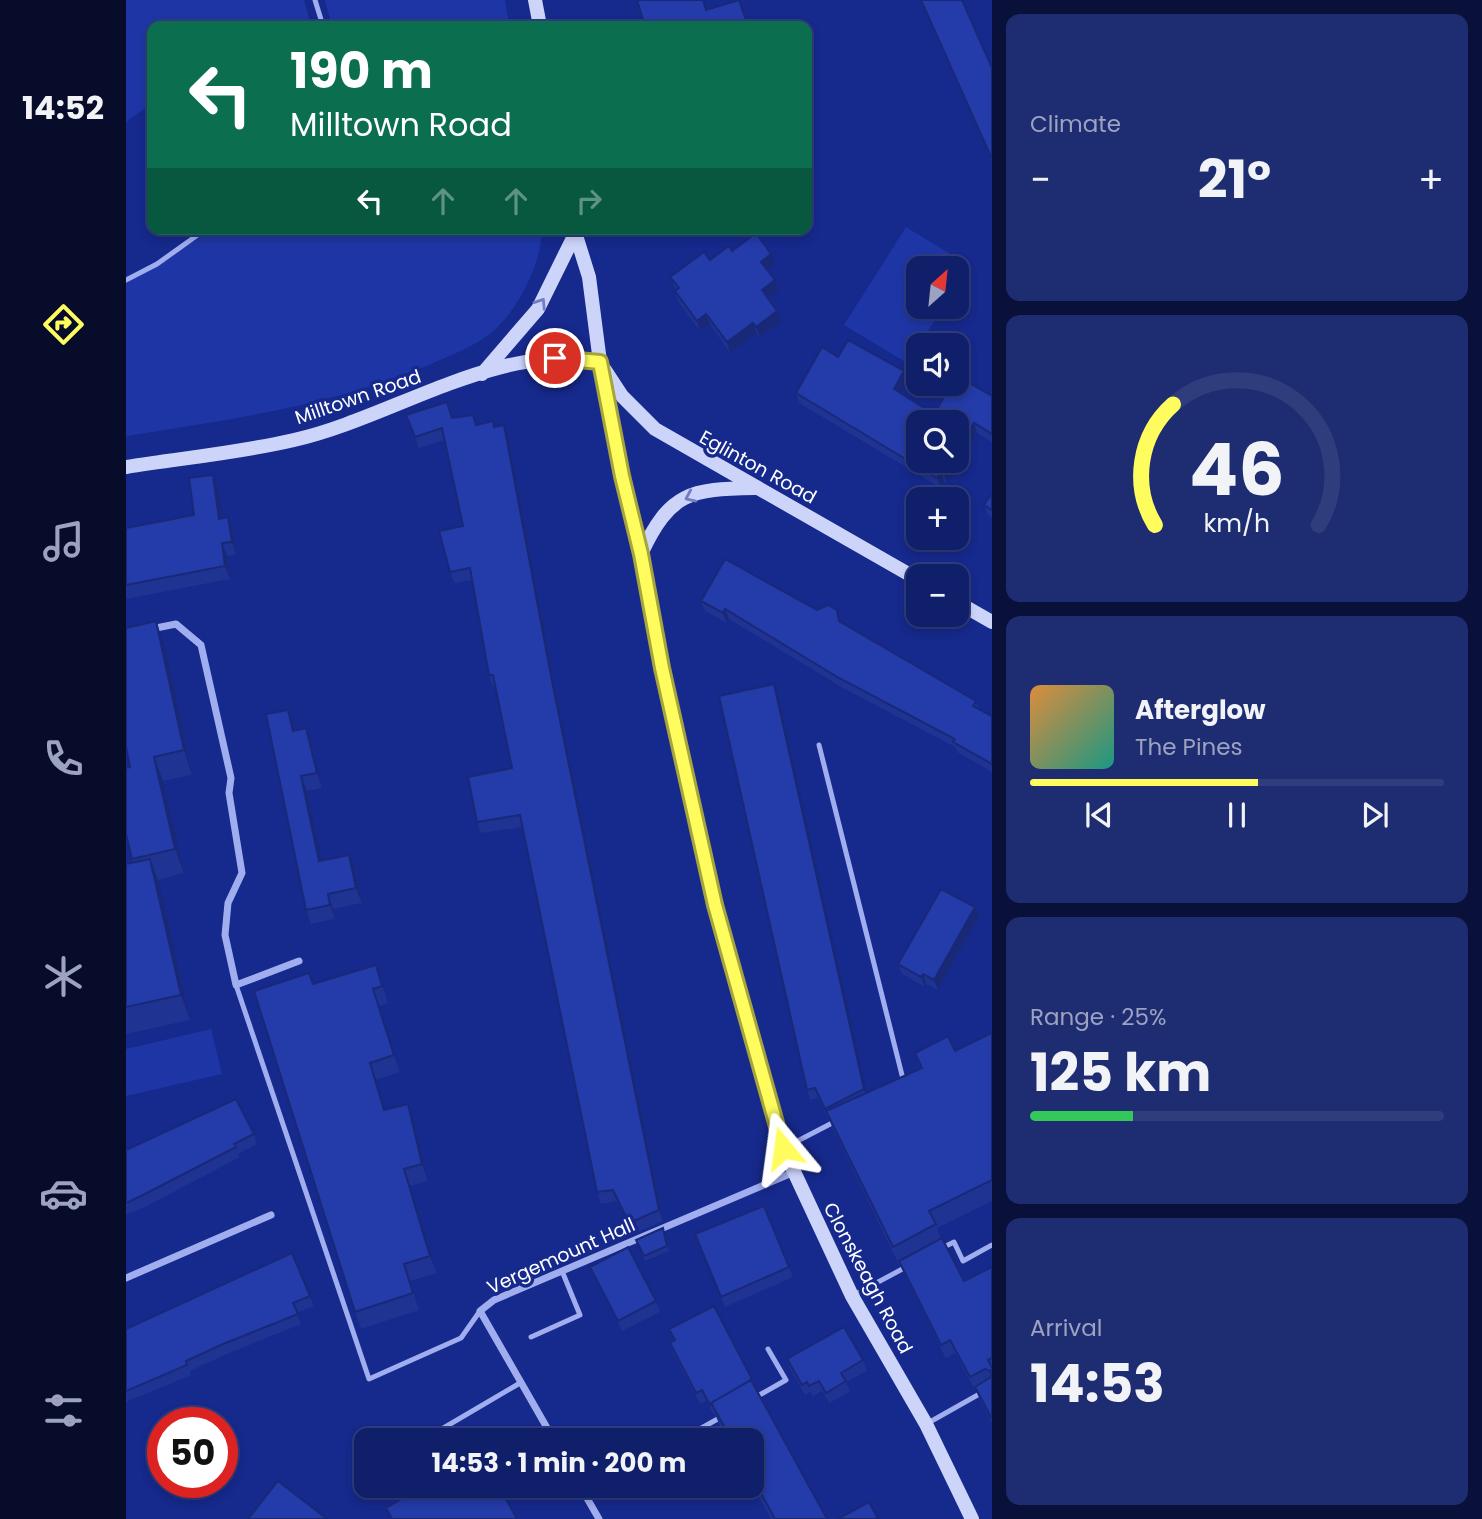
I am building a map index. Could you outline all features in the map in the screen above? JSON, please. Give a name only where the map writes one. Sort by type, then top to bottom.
[{"type":"main road","points":[[535,0],[539,21]]},
{"type":"main road","points":[[482,374],[538,309],[573,235]]},
{"type":"main road","name":"Clonskeagh Road","points":[[576,235],[589,277],[600,362],[622,476],[715,905],[783,1148],[792,1173],[852,1296],[926,1424],[972,1519]]},
{"type":"main road","name":"Milltown Road","points":[[126,467],[295,440],[482,374],[555,358],[600,362]]},
{"type":"main road","name":"Eglinton Road","points":[[600,362],[642,419],[906,573]]},
{"type":"main road","points":[[641,554],[657,523],[670,506],[695,493],[757,488]]},
{"type":"main road","points":[[969,609],[992,622]]},
{"type":"street","points":[[139,631],[176,624],[201,645],[231,778],[229,793],[242,873],[228,903],[225,935],[236,985],[299,961]]},
{"type":"street","name":"Vergemount Hall","points":[[547,1428],[480,1311],[494,1300],[792,1173]]},
{"type":"street","points":[[126,1278],[271,1215]]},
{"type":"street","points":[[587,1498],[599,1519]]},
{"type":"lane","points":[[315,0],[321,21]]},
{"type":"lane","points":[[126,280],[157,264],[198,235]]},
{"type":"lane","points":[[819,746],[905,1086],[893,1092]]},
{"type":"lane","points":[[236,985],[369,1379],[461,1338],[480,1311]]},
{"type":"lane","points":[[783,1148],[844,1117]]},
{"type":"lane","points":[[931,1254],[954,1242],[963,1261],[992,1245]]},
{"type":"lane","points":[[852,1296],[920,1260]]},
{"type":"lane","points":[[531,1337],[580,1315],[562,1271]]},
{"type":"lane","points":[[750,1400],[786,1380],[768,1349]]},
{"type":"lane","points":[[443,1428],[520,1383]]},
{"type":"lane","points":[[926,1424],[992,1387]]},
{"type":"lane","points":[[702,1428],[727,1414]]},
{"type":"shaded area","points":[[126,0],[304,0],[310,21],[147,21],[147,107],[126,122]]},
{"type":"shaded area","points":[[325,0],[505,0],[508,21],[331,21]]},
{"type":"shaded area","points":[[906,227],[954,256],[906,256],[906,319],[936,319],[926,333],[906,333],[906,362],[844,325]]},
{"type":"shaded area","points":[[204,235],[542,235],[533,271],[511,312],[492,332],[469,347],[390,380],[316,402],[126,436],[126,282]]},
{"type":"shaded area","points":[[211,1029],[222,1074],[126,1096],[126,1049]]},
{"type":"building","points":[[637,0],[703,0],[706,10],[739,0],[746,21],[643,21]]},
{"type":"building","points":[[921,0],[962,0],[992,68],[992,159]]},
{"type":"building","points":[[753,235],[757,235],[771,254],[761,262],[775,280],[762,290],[777,311],[756,327],[753,323],[727,342],[706,314],[697,321],[675,291],[679,288],[670,277],[704,252],[710,260],[729,246],[732,251]]},
{"type":"building","points":[[848,340],[904,371],[894,389],[928,410],[906,410],[906,459],[796,393],[822,347],[838,357]]},
{"type":"building","points":[[969,383],[992,396],[992,434],[974,423],[969,431],[969,410],[936,410],[944,396],[969,396]]},
{"type":"building","points":[[447,402],[452,418],[473,415],[476,425],[493,421],[494,427],[504,425],[552,681],[659,1210],[629,1223],[613,1190],[597,1192],[520,815],[477,822],[468,777],[512,768],[493,675],[489,675],[470,568],[450,572],[439,531],[463,526],[442,428],[415,437],[406,415]]},
{"type":"building","points":[[213,475],[219,519],[228,517],[232,542],[222,543],[225,566],[126,585],[126,528],[194,515],[189,478]]},
{"type":"building","points":[[992,493],[992,510],[984,505]]},
{"type":"building","points":[[725,559],[817,610],[828,605],[837,610],[839,621],[976,701],[973,706],[992,716],[992,764],[953,742],[955,739],[839,678],[725,609],[723,613],[701,601]]},
{"type":"building","points":[[156,621],[184,750],[154,757],[175,849],[132,859],[126,834],[126,768],[130,767],[126,747],[126,628]]},
{"type":"building","points":[[774,684],[864,1089],[825,1109],[815,1088],[807,1090],[719,696]]},
{"type":"building","points":[[288,710],[293,731],[306,728],[317,773],[301,776],[319,861],[349,855],[356,888],[328,894],[330,905],[306,910],[266,714]]},
{"type":"building","points":[[150,859],[181,995],[126,1007],[126,864]]},
{"type":"building","points":[[941,889],[975,907],[934,980],[923,974],[921,977],[898,964]]},
{"type":"building","points":[[376,965],[382,986],[373,989],[394,1055],[370,1063],[384,1110],[408,1104],[422,1164],[404,1169],[430,1256],[404,1264],[413,1293],[355,1312],[254,991],[309,973],[313,984]]},
{"type":"building","points":[[992,1033],[992,1180],[929,1211],[936,1224],[893,1247],[826,1111],[922,1068],[915,1053],[948,1036],[955,1051]]},
{"type":"building","points":[[236,1099],[254,1134],[234,1144],[236,1147],[126,1203],[126,1150]]},
{"type":"building","points":[[764,1206],[789,1267],[721,1297],[695,1234]]},
{"type":"building","points":[[663,1228],[667,1246],[644,1256],[636,1240]]},
{"type":"building","points":[[942,1238],[964,1281],[992,1267],[992,1358],[988,1360],[992,1368],[992,1419],[975,1387],[991,1377],[991,1371],[985,1369],[970,1377],[950,1340],[941,1345],[899,1261]]},
{"type":"building","points":[[628,1247],[656,1301],[618,1321],[590,1267]]},
{"type":"building","points":[[292,1253],[310,1296],[293,1303],[298,1314],[223,1344],[186,1361],[187,1365],[126,1391],[126,1329]]},
{"type":"building","points":[[714,1306],[751,1380],[710,1405],[702,1390],[696,1393],[670,1343],[675,1340],[669,1329]]},
{"type":"building","points":[[844,1327],[863,1360],[841,1373],[846,1381],[826,1393],[819,1381],[809,1386],[807,1382],[802,1385],[787,1359]]},
{"type":"building","points":[[751,1380],[827,1519],[775,1519],[764,1498],[764,1428],[725,1428],[711,1403]]},
{"type":"building","points":[[278,1481],[327,1519],[248,1519]]},
{"type":"building","points":[[403,1498],[506,1498],[517,1519],[392,1519],[386,1508]]},
{"type":"building","points":[[869,1502],[878,1519],[838,1519]]},
{"type":"route","points":[[555,358],[581,358],[600,362],[662,668],[715,905],[783,1148]]}]
